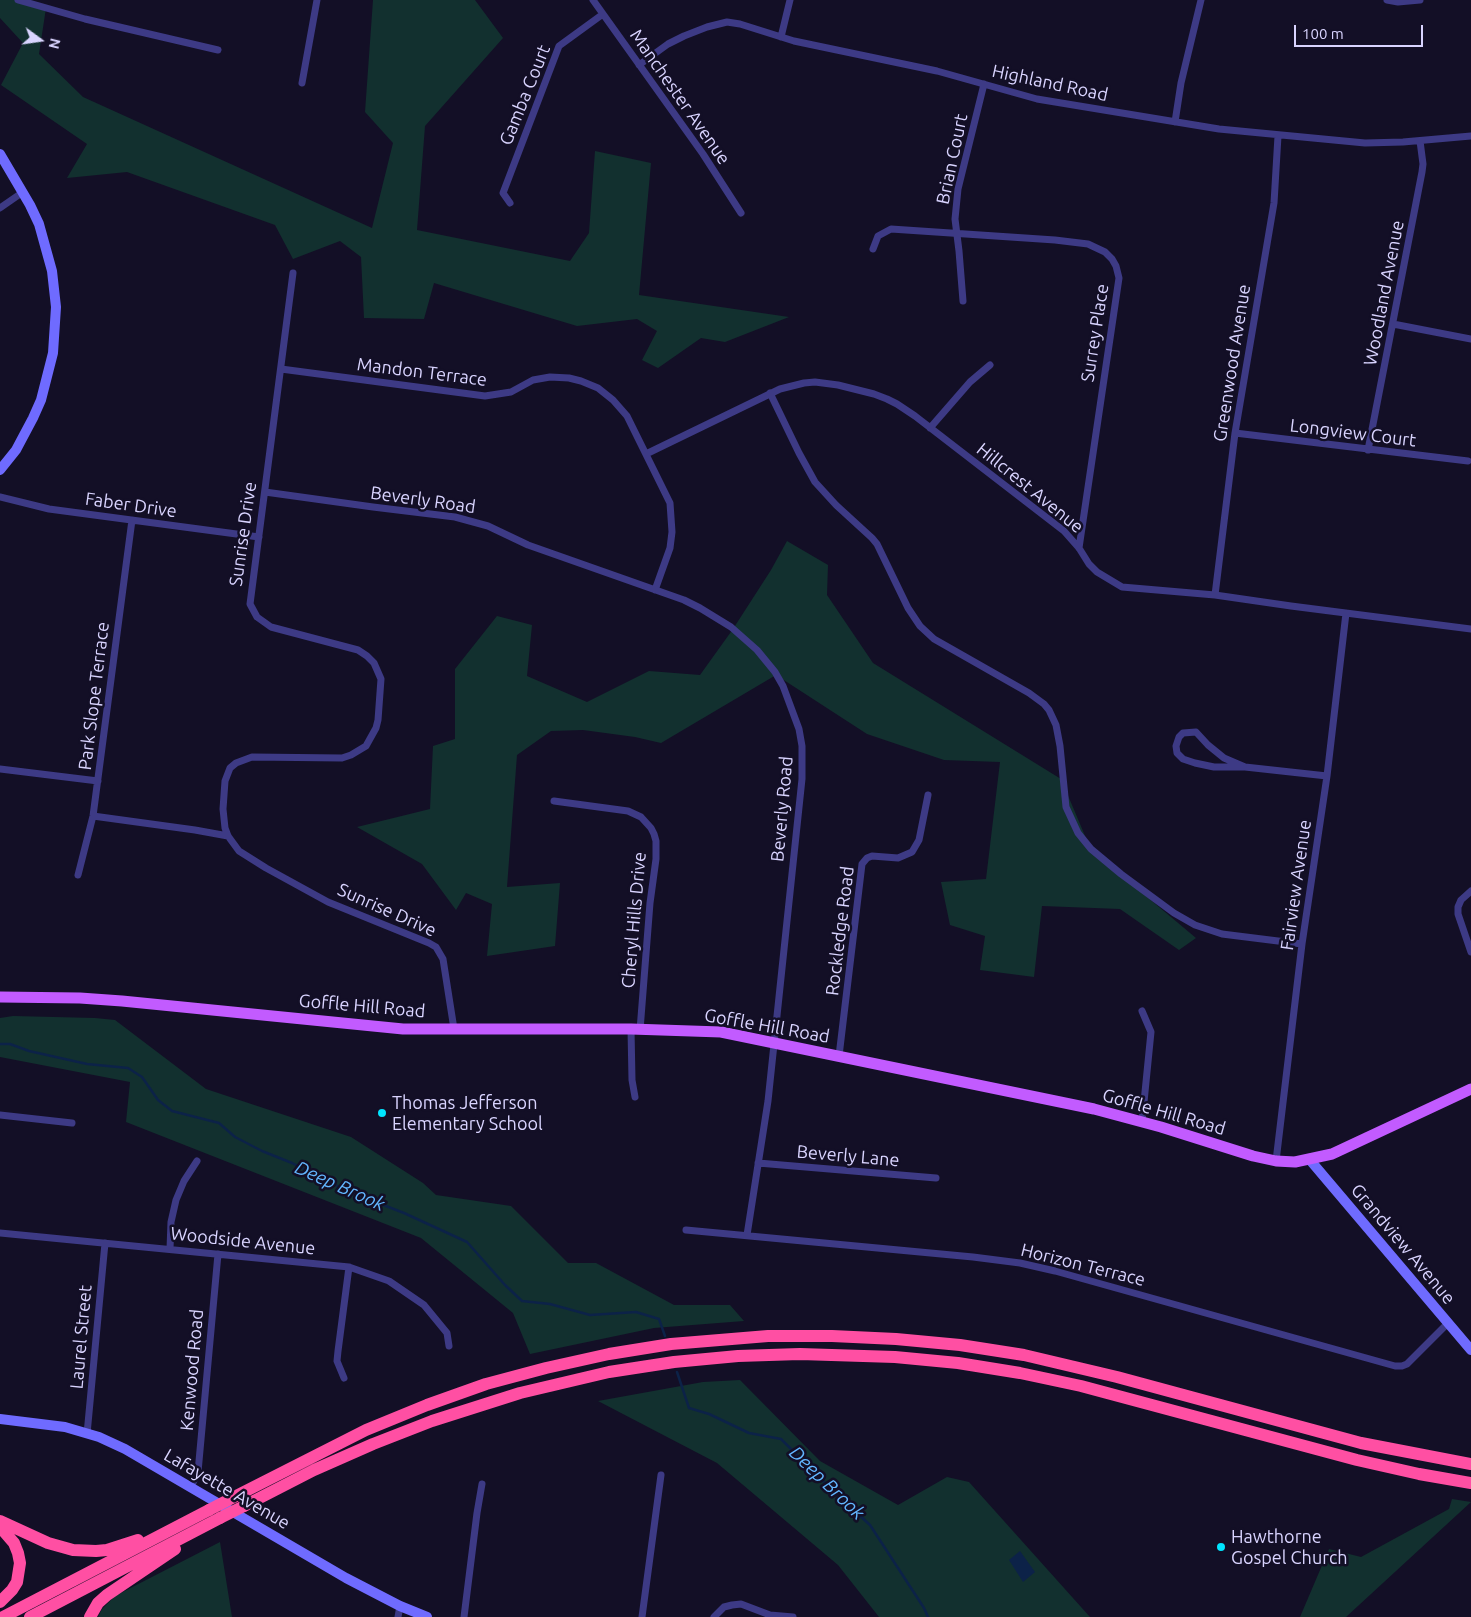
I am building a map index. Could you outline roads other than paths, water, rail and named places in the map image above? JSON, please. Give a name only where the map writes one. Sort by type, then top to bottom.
[{"type":"highway","points":[[90,1617],[98,1603],[107,1595],[220,1518],[239,1501],[366,1430],[427,1405],[486,1384],[546,1368],[617,1353],[680,1343],[768,1336],[832,1336],[960,1345],[1024,1355],[1117,1377],[1361,1443],[1471,1464]]},
{"type":"highway","points":[[4,1617],[209,1510],[239,1501],[432,1421],[520,1393],[609,1372],[674,1362],[738,1356],[800,1354],[895,1356],[958,1363],[1020,1373],[1089,1388],[1365,1462],[1471,1483]]},
{"type":"highway","points":[[30,1617],[220,1518]]},
{"type":"highway","points":[[0,1521],[60,1547],[73,1550],[96,1551],[118,1547],[176,1528]]},
{"type":"highway","points":[[0,1528],[14,1543],[20,1563],[17,1582],[0,1602]]},
{"type":"main road","name":"Goffle Hill Road","points":[[0,997],[80,998],[403,1029],[636,1029],[721,1032],[1094,1109],[1253,1156],[1276,1161],[1295,1162],[1310,1160],[1341,1151],[1471,1089]]},
{"type":"street","points":[[18,0],[86,19],[218,50]]},
{"type":"street","points":[[302,83],[317,0]]},
{"type":"street","name":"Manchester Avenue","points":[[593,0],[703,154],[741,213]]},
{"type":"street","points":[[780,37],[790,0]]},
{"type":"street","points":[[1174,122],[1181,83],[1201,0]]},
{"type":"street","points":[[1387,0],[1398,2],[1420,0]]},
{"type":"street","name":"Gamba Court","points":[[510,203],[503,192],[559,46],[604,14]]},
{"type":"street","name":"Highland Road","points":[[639,65],[668,44],[684,36],[727,22],[740,24],[794,41],[928,69],[1037,99],[1219,129],[1364,143],[1420,141],[1471,136]]},
{"type":"street","name":"Brian Court","points":[[963,301],[955,219],[958,189],[984,84]]},
{"type":"street","name":"Greenwood Avenue","points":[[1215,595],[1235,433],[1274,203],[1278,136]]},
{"type":"street","name":"Woodland Avenue","points":[[1368,450],[1422,172],[1423,164],[1420,141]]},
{"type":"street","points":[[0,154],[23,192],[39,224],[49,254],[55,298],[56,324],[50,367],[41,400],[34,418],[16,450],[0,470]]},
{"type":"street","points":[[0,208],[23,192]]},
{"type":"street","name":"Surrey Place","points":[[873,249],[878,236],[891,229],[956,233],[1088,244],[1105,252],[1116,266],[1119,278],[1079,548]]},
{"type":"street","name":"Sunrise Drive","points":[[293,273],[250,597],[252,611],[257,617],[271,626],[358,650],[367,656],[378,671],[381,679],[378,720],[376,728],[366,746],[342,758],[252,757],[236,763],[230,768],[225,780],[223,809],[225,828],[228,836],[239,851],[266,868],[328,902],[429,943],[436,948],[443,959],[454,1029]]},
{"type":"street","points":[[1393,324],[1471,339]]},
{"type":"street","points":[[930,428],[965,387],[990,365]]},
{"type":"street","name":"Mandon Terrace","points":[[281,369],[485,396],[511,392],[533,380],[542,378],[569,378],[598,388],[613,400],[627,416],[665,492],[671,513],[672,532],[670,548],[655,590]]},
{"type":"street","name":"Hillcrest Avenue","points":[[646,454],[770,393],[792,385],[804,383],[838,385],[874,394],[897,404],[1064,531],[1097,572],[1122,586],[1215,595],[1471,629]]},
{"type":"street","points":[[770,393],[812,477],[836,506],[877,544],[905,602],[920,626],[934,639],[1029,694],[1044,704],[1049,710],[1056,725],[1060,746],[1066,808],[1078,833],[1091,849],[1144,891],[1184,920],[1195,925],[1222,934],[1302,944]]},
{"type":"street","name":"Longview Court","points":[[1235,433],[1468,462]]},
{"type":"street","name":"Beverly Road","points":[[265,492],[471,520],[528,545],[684,600],[716,616],[731,627],[757,650],[775,672],[783,686],[799,729],[802,746],[802,779],[775,1043],[766,1117],[747,1235]]},
{"type":"street","name":"Faber Drive","points":[[0,497],[49,509],[259,537]]},
{"type":"street","name":"Park Slope Terrace","points":[[78,875],[93,816],[132,520]]},
{"type":"street","name":"Fairview Avenue","points":[[1276,1161],[1302,944],[1328,776],[1346,613]]},
{"type":"street","points":[[1245,767],[1224,758],[1196,732],[1184,733],[1179,737],[1176,746],[1177,753],[1183,759],[1195,763],[1214,767],[1245,767],[1328,776]]},
{"type":"street","points":[[0,769],[98,782]]},
{"type":"street","name":"Rockledge Road","points":[[840,1056],[862,864],[867,858],[872,856],[898,858],[912,852],[919,840],[928,795]]},
{"type":"street","name":"Cheryl Hills Drive","points":[[554,801],[628,811],[641,817],[654,834],[656,841],[656,860],[636,1029],[632,1080],[635,1097]]},
{"type":"street","points":[[93,816],[228,836]]},
{"type":"street","points":[[1471,891],[1461,900],[1458,906],[1458,914],[1471,952]]},
{"type":"street","points":[[1142,1011],[1150,1032],[1142,1122]]},
{"type":"street","points":[[0,1115],[72,1123]]},
{"type":"street","name":"Grandview Avenue","points":[[1310,1160],[1471,1350]]},
{"type":"street","points":[[170,1249],[176,1200],[184,1181],[196,1161]]},
{"type":"street","name":"Beverly Lane","points":[[758,1163],[936,1178]]},
{"type":"street","name":"Horizon Terrace","points":[[686,1230],[1020,1263],[1056,1270],[1395,1366],[1407,1364],[1448,1323]]},
{"type":"street","name":"Woodside Avenue","points":[[0,1233],[349,1267],[389,1281],[424,1305],[447,1333],[449,1346]]},
{"type":"street","name":"Laurel Street","points":[[87,1434],[105,1243]]},
{"type":"street","name":"Kenwood Road","points":[[191,1487],[198,1472],[218,1254]]},
{"type":"street","points":[[344,1378],[338,1361],[338,1351],[349,1267]]},
{"type":"street","name":"Lafayette Avenue","points":[[0,1419],[65,1427],[125,1449],[346,1578],[400,1606],[427,1617]]},
{"type":"street","points":[[642,1617],[661,1475]]},
{"type":"street","points":[[464,1617],[482,1484]]},
{"type":"street","points":[[714,1617],[724,1607],[741,1604],[770,1615],[794,1617]]},
{"type":"street","points":[[398,1617],[400,1606]]},
{"type":"water","points":[[1020,1551],[1035,1572],[1023,1582],[1009,1560]]},
{"type":"waterway","name":"Deep Brook","points":[[0,1044],[10,1044],[29,1051],[87,1064],[128,1068],[142,1077],[158,1100],[172,1111],[219,1123],[235,1137],[262,1151],[292,1163],[347,1191],[404,1213],[467,1242],[505,1285],[522,1301],[550,1304],[590,1315],[636,1312],[659,1319],[665,1336]]},
{"type":"waterway","name":"Deep Brook","points":[[677,1372],[689,1408],[709,1414],[749,1433],[781,1439],[870,1525],[928,1617]]},
{"type":"place","name":"Thomas Jefferson Elementary School","points":[[382,1113]]},
{"type":"place","name":"Hawthorne Gospel Church","points":[[1221,1547]]}]
